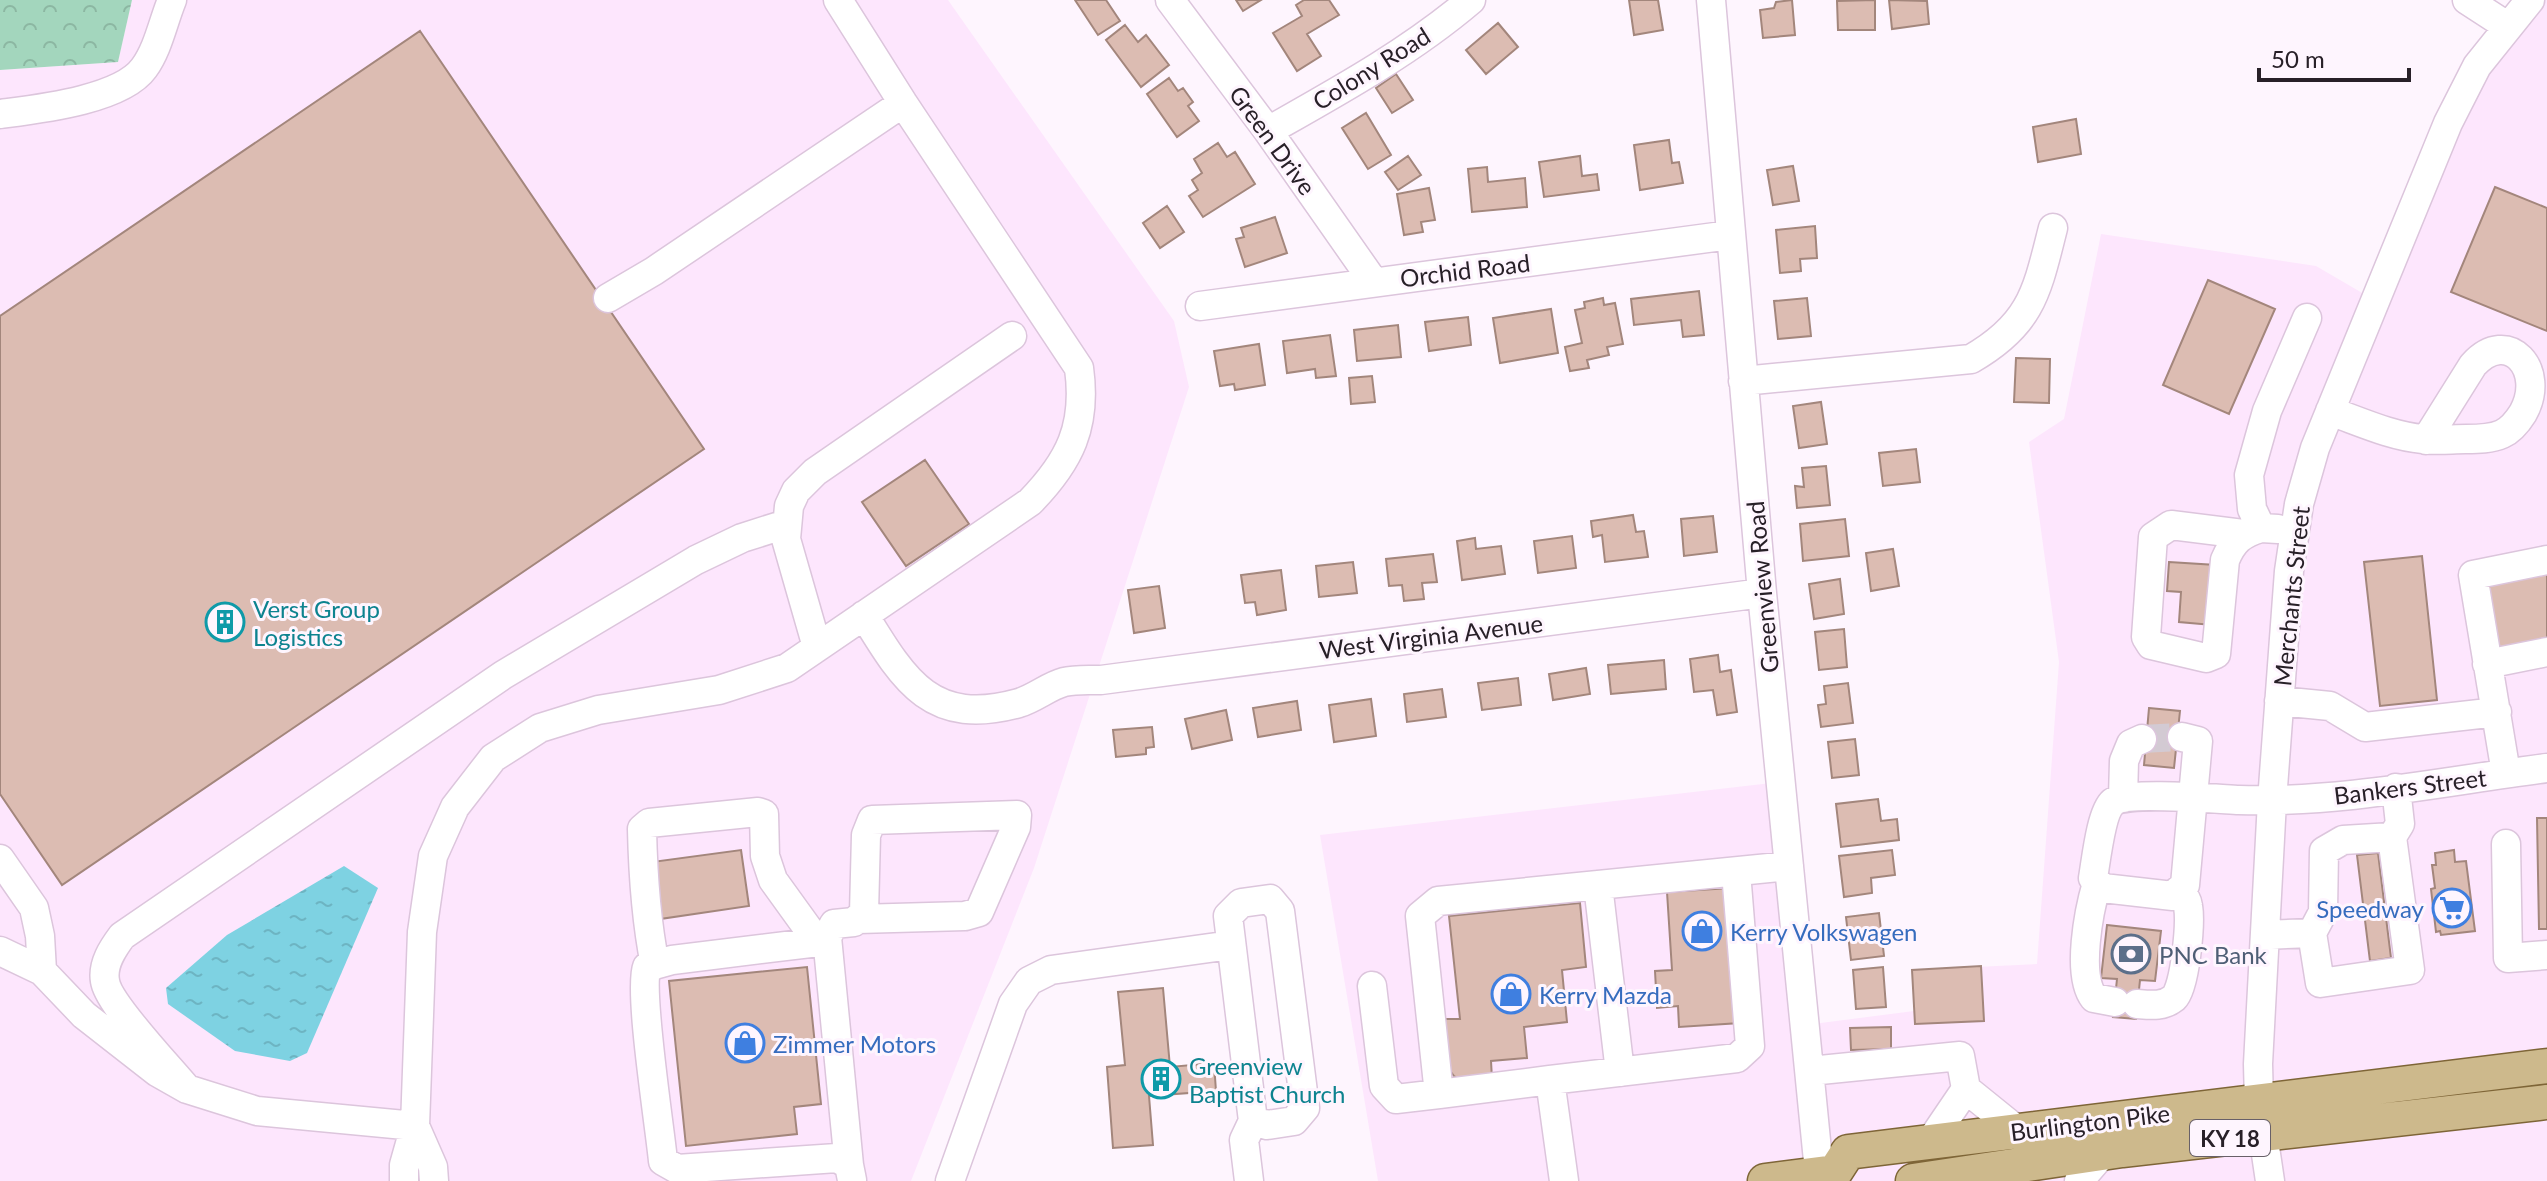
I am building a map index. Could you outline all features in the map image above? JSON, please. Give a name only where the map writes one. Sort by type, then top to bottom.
[{"type":"main road","name":"Burlington Pike","points":[[1913,1181],[2051,1171],[2104,1152],[2261,1118],[2547,1066]]},
{"type":"main road","name":"Burlington Pike","points":[[1765,1181],[1829,1177],[1848,1152],[2018,1131],[2547,1102]]},
{"type":"street","points":[[0,114],[96,95],[128,83],[150,58],[172,0]]},
{"type":"street","points":[[404,1181],[404,1165],[415,1126],[422,932],[433,856],[455,807],[493,758],[540,728],[598,710],[719,690],[787,668],[1030,502],[1054,478],[1071,449],[1081,418],[1083,392],[1079,368],[838,0]]},
{"type":"street","name":"Green Drive","points":[[1170,0],[1268,131],[1373,281]]},
{"type":"street","name":"Colony Road","points":[[1268,131],[1342,89],[1447,20],[1471,0]]},
{"type":"street","name":"Greenview Road","points":[[1711,0],[1762,593],[1789,866],[1810,1071],[1829,1177]]},
{"type":"street","points":[[2467,0],[2507,26]]},
{"type":"street","name":"Merchants Street","points":[[2270,1181],[2261,1118],[2258,1064],[2279,701],[2289,571],[2299,504],[2315,448],[2448,123],[2477,66],[2530,0]]},
{"type":"street","points":[[608,298],[654,271],[903,103]]},
{"type":"street","points":[[1743,381],[1971,359],[1988,349],[2018,322],[2038,290],[2053,228]]},
{"type":"street","name":"Orchid Road","points":[[1200,306],[1730,235]]},
{"type":"street","points":[[2252,531],[2249,475],[2267,411],[2307,318]]},
{"type":"street","points":[[817,647],[786,539],[789,506],[796,491],[815,472],[1012,336]]},
{"type":"street","points":[[2330,411],[2391,434],[2426,440]]},
{"type":"street","points":[[187,1089],[135,1029],[105,984],[104,969],[122,936],[503,675],[696,560],[742,538],[786,524]]},
{"type":"street","points":[[2252,531],[2231,546],[2225,560],[2216,654],[2206,658],[2151,645],[2146,637],[2153,537],[2171,525],[2252,531],[2295,530]]},
{"type":"street","points":[[2506,773],[2473,575],[2547,560]]},
{"type":"street","name":"West Virginia Avenue","points":[[864,615],[883,646],[919,691],[943,706],[979,709],[1019,703],[1063,682],[1101,680],[1762,593]]},
{"type":"street","points":[[2487,664],[2547,652]]},
{"type":"street","points":[[2279,701],[2330,706],[2365,727],[2497,712]]},
{"type":"street","points":[[2142,739],[2131,744],[2124,761],[2123,798],[2114,800],[2107,810],[2093,878],[2103,888],[2173,896],[2185,885],[2198,741],[2182,737]]},
{"type":"street","name":"Bankers Street","points":[[2123,798],[2272,801],[2547,768]]},
{"type":"street","points":[[2392,837],[2343,840],[2324,851],[2323,912],[2312,933],[2320,983],[2410,970],[2392,837],[2400,824],[2396,788]]},
{"type":"street","points":[[655,965],[647,925],[642,829],[649,823],[758,812],[764,814],[765,856],[773,880],[822,941],[851,1173]]},
{"type":"street","points":[[851,1173],[837,1158],[677,1169],[663,1161],[644,975],[647,967],[672,960],[822,941],[834,924],[854,922],[864,913],[866,835],[872,820],[1017,815],[1016,827],[979,912],[965,916],[858,919]]},
{"type":"street","points":[[2506,844],[2508,958],[2547,955]]},
{"type":"street","points":[[0,859],[34,908],[40,936],[42,971]]},
{"type":"street","points":[[1439,1094],[1420,916],[1438,901],[1789,866]]},
{"type":"street","points":[[1372,986],[1384,1086],[1396,1099],[1737,1058],[1750,1046],[1736,872]]},
{"type":"street","points":[[2097,883],[2089,917],[2086,982],[2094,998],[2126,1003],[2165,1003],[2182,985],[2189,910],[2185,896],[2179,890]]},
{"type":"street","points":[[1598,885],[1620,1072]]},
{"type":"street","points":[[1249,1181],[1244,1140],[1253,1121],[1228,916],[1241,903],[1270,899],[1280,911],[1305,1108],[1294,1121],[1267,1125],[1253,1121]]},
{"type":"street","points":[[2265,935],[2312,933]]},
{"type":"street","points":[[950,1181],[1013,1004],[1029,981],[1051,970],[1231,945]]},
{"type":"street","points":[[0,951],[42,971],[84,1015],[157,1072],[187,1089],[220,1102],[257,1111],[304,1118],[415,1126]]},
{"type":"street","points":[[1810,1071],[1960,1056],[1966,1089],[2018,1131]]},
{"type":"street","points":[[1550,1080],[1564,1181]]},
{"type":"street","points":[[1930,1142],[1966,1089]]},
{"type":"street","points":[[415,1126],[433,1167],[434,1181]]},
{"type":"street","points":[[2079,1181],[2104,1152]]},
{"type":"shaded area","points":[[132,0],[948,0],[1174,321],[1189,387],[1034,868],[911,1181],[0,1181],[0,70],[118,62]]},
{"type":"shaded area","points":[[2530,0],[2547,0],[2547,1181],[1378,1181],[1320,835],[1781,782],[1805,1025],[1914,1011],[1912,970],[2037,964],[2059,662],[2029,442],[2064,419],[2101,234],[2316,266],[2376,301],[2419,198]]},
{"type":"green space","points":[[0,0],[132,0],[118,62],[0,70]]},
{"type":"water","points":[[344,866],[378,888],[307,1053],[290,1061],[235,1051],[168,1004],[166,988],[227,935]]},
{"type":"building","points":[[1075,0],[1106,0],[1120,21],[1098,35]]},
{"type":"building","points":[[1236,0],[1261,0],[1243,11]]},
{"type":"building","points":[[1304,0],[1329,0],[1339,15],[1307,34],[1321,56],[1297,71],[1273,33],[1302,16],[1296,5]]},
{"type":"building","points":[[1629,0],[1658,0],[1663,30],[1634,35]]},
{"type":"building","points":[[1792,0],[1795,35],[1763,38],[1760,10],[1774,8],[1776,2]]},
{"type":"building","points":[[1875,0],[1875,30],[1838,30],[1837,1]]},
{"type":"building","points":[[1889,0],[1927,1],[1929,24],[1892,29]]},
{"type":"building","points":[[1498,23],[1518,47],[1486,74],[1466,50]]},
{"type":"building","points":[[1125,25],[1138,42],[1146,35],[1169,65],[1141,87],[1106,40]]},
{"type":"building","name":"Verst Group Logistics","points":[[420,31],[704,449],[62,885],[0,794],[0,316]]},
{"type":"building","points":[[1396,74],[1413,100],[1392,113],[1376,88]]},
{"type":"building","points":[[1169,78],[1178,91],[1183,88],[1193,102],[1188,106],[1199,121],[1177,137],[1147,94]]},
{"type":"building","points":[[1366,113],[1391,155],[1368,169],[1342,128]]},
{"type":"building","points":[[2076,119],[2081,154],[2038,162],[2033,127]]},
{"type":"building","points":[[1669,140],[1672,163],[1679,162],[1683,183],[1640,190],[1634,145]]},
{"type":"building","points":[[1218,143],[1227,157],[1235,152],[1255,184],[1203,217],[1189,196],[1198,190],[1192,180],[1202,173],[1194,159]]},
{"type":"building","points":[[1408,156],[1421,175],[1398,190],[1385,172]]},
{"type":"building","points":[[1580,156],[1582,176],[1597,174],[1599,190],[1544,197],[1539,162]]},
{"type":"building","points":[[1793,166],[1799,201],[1773,205],[1767,170]]},
{"type":"building","points":[[1487,167],[1488,182],[1525,178],[1527,207],[1472,212],[1468,169]]},
{"type":"building","points":[[2495,187],[2547,208],[2547,331],[2451,292]]},
{"type":"building","points":[[1429,188],[1435,220],[1421,222],[1423,232],[1404,235],[1397,194]]},
{"type":"building","points":[[1167,206],[1184,232],[1160,248],[1143,223]]},
{"type":"building","points":[[1275,217],[1287,253],[1245,267],[1236,239],[1244,237],[1241,228]]},
{"type":"building","points":[[1815,226],[1817,258],[1800,259],[1801,271],[1780,273],[1776,230]]},
{"type":"building","points":[[2208,280],[2275,309],[2229,414],[2163,385]]},
{"type":"building","points":[[1699,291],[1704,335],[1683,337],[1681,320],[1634,325],[1631,299]]},
{"type":"building","points":[[1603,298],[1604,305],[1615,303],[1623,344],[1607,347],[1609,355],[1587,360],[1589,368],[1570,371],[1565,347],[1582,343],[1575,310],[1585,308],[1584,302]]},
{"type":"building","points":[[1807,298],[1811,336],[1778,339],[1774,301]]},
{"type":"building","points":[[1551,309],[1558,353],[1500,363],[1493,318]]},
{"type":"building","points":[[1468,317],[1471,345],[1429,351],[1425,322]]},
{"type":"building","points":[[1398,325],[1401,357],[1357,361],[1354,330]]},
{"type":"building","points":[[1330,335],[1336,376],[1316,378],[1315,369],[1287,373],[1283,341]]},
{"type":"building","points":[[1259,344],[1265,385],[1235,390],[1234,384],[1220,386],[1214,351]]},
{"type":"building","points":[[2016,358],[2050,359],[2049,403],[2014,402]]},
{"type":"building","points":[[1372,376],[1375,402],[1351,404],[1349,378]]},
{"type":"building","points":[[1821,402],[1827,444],[1799,448],[1793,406]]},
{"type":"building","points":[[1916,449],[1920,482],[1883,486],[1879,453]]},
{"type":"building","points":[[925,460],[969,524],[906,566],[862,502]]},
{"type":"building","points":[[1826,466],[1830,505],[1797,508],[1795,486],[1804,487],[1802,468]]},
{"type":"building","points":[[1633,515],[1636,532],[1644,531],[1648,557],[1605,562],[1602,535],[1593,537],[1591,521]]},
{"type":"building","points":[[1713,516],[1717,552],[1684,556],[1681,519]]},
{"type":"building","points":[[1845,519],[1849,556],[1803,561],[1800,524]]},
{"type":"building","points":[[1572,536],[1576,568],[1538,573],[1534,541]]},
{"type":"building","points":[[1475,538],[1476,549],[1501,546],[1505,574],[1462,580],[1457,541]]},
{"type":"building","points":[[1893,549],[1899,586],[1871,591],[1866,553]]},
{"type":"building","points":[[1433,554],[1437,582],[1422,583],[1424,599],[1404,601],[1402,585],[1389,586],[1386,559]]},
{"type":"building","points":[[2422,556],[2437,700],[2380,706],[2364,562]]},
{"type":"building","points":[[1353,562],[1357,593],[1319,597],[1316,566]]},
{"type":"building","points":[[2169,562],[2216,565],[2212,625],[2179,622],[2181,592],[2167,591]]},
{"type":"building","points":[[1281,570],[1286,610],[1257,615],[1255,602],[1245,603],[1241,575]]},
{"type":"building","points":[[2547,572],[2547,642],[2497,650],[2482,583]]},
{"type":"building","points":[[1840,579],[1844,614],[1814,619],[1809,584]]},
{"type":"building","points":[[1159,586],[1165,628],[1134,633],[1128,590]]},
{"type":"building","points":[[1844,629],[1847,667],[1819,670],[1815,632]]},
{"type":"building","points":[[1718,655],[1720,672],[1731,670],[1737,712],[1717,715],[1713,690],[1694,692],[1690,659]]},
{"type":"building","points":[[1664,660],[1666,689],[1611,694],[1608,665]]},
{"type":"building","points":[[1586,668],[1590,694],[1553,700],[1549,674]]},
{"type":"building","points":[[1518,678],[1521,705],[1482,710],[1478,683]]},
{"type":"building","points":[[1848,683],[1853,723],[1821,727],[1818,705],[1826,704],[1824,686]]},
{"type":"building","points":[[1442,689],[1446,717],[1407,722],[1404,694]]},
{"type":"building","points":[[1371,699],[1376,736],[1334,742],[1329,705]]},
{"type":"building","points":[[1297,701],[1301,730],[1258,737],[1253,708]]},
{"type":"building","points":[[2149,708],[2180,711],[2174,768],[2144,765]]},
{"type":"building","points":[[1226,710],[1232,740],[1192,749],[1185,719]]},
{"type":"building","points":[[1152,727],[1154,747],[1146,748],[1146,754],[1116,757],[1113,730]]},
{"type":"building","points":[[1855,739],[1859,775],[1832,778],[1828,742]]},
{"type":"building","points":[[1878,799],[1881,821],[1897,819],[1899,840],[1841,847],[1836,804]]},
{"type":"building","points":[[2537,818],[2547,818],[2547,929],[2539,929]]},
{"type":"building","points":[[741,850],[749,906],[660,919],[652,862]]},
{"type":"building","points":[[1892,850],[1895,875],[1871,878],[1872,893],[1844,897],[1839,856]]},
{"type":"building","points":[[2454,850],[2455,862],[2466,861],[2475,931],[2441,935],[2440,931],[2436,932],[2431,889],[2435,888],[2432,865],[2436,865],[2435,853]]},
{"type":"building","points":[[2378,853],[2391,958],[2370,961],[2357,855]]},
{"type":"building","name":"Kerry Volkswagen","points":[[1731,888],[1740,1023],[1679,1027],[1678,1006],[1657,1008],[1655,971],[1672,970],[1667,892]]},
{"type":"building","name":"Kerry Mazda","points":[[1580,903],[1586,967],[1562,970],[1567,1022],[1524,1027],[1527,1058],[1491,1061],[1492,1079],[1466,1083],[1454,1076],[1445,1064],[1443,1019],[1460,1019],[1449,916]]},
{"type":"building","points":[[1879,913],[1884,956],[1851,960],[1846,917]]},
{"type":"building","name":"PNC Bank","points":[[2107,925],[2161,931],[2155,981],[2140,980],[2136,1019],[2113,1017],[2117,979],[2101,978]]},
{"type":"building","points":[[1981,966],[1984,1021],[1915,1024],[1912,970]]},
{"type":"building","name":"Zimmer Motors","points":[[807,967],[821,1104],[794,1107],[797,1134],[686,1146],[669,981]]},
{"type":"building","points":[[1883,967],[1886,1007],[1856,1009],[1853,970]]},
{"type":"building","name":"Greenview Baptist Church","points":[[1163,988],[1170,1067],[1214,1063],[1216,1091],[1149,1096],[1153,1145],[1113,1148],[1107,1067],[1125,1065],[1118,992]]},
{"type":"building","points":[[1891,1027],[1891,1049],[1851,1050],[1850,1028]]},
{"type":"tunnel","points":[[2142,739],[2182,737]]},
{"type":"place","name":"Verst Group Logistics","points":[[225,622]]},
{"type":"place","name":"Speedway","points":[[2452,908]]},
{"type":"place","name":"Kerry Volkswagen","points":[[1702,931]]},
{"type":"place","name":"PNC Bank","points":[[2131,954]]},
{"type":"place","name":"Kerry Mazda","points":[[1511,994]]},
{"type":"place","name":"Zimmer Motors","points":[[745,1043]]},
{"type":"place","name":"Greenview Baptist Church","points":[[1161,1079]]}]
